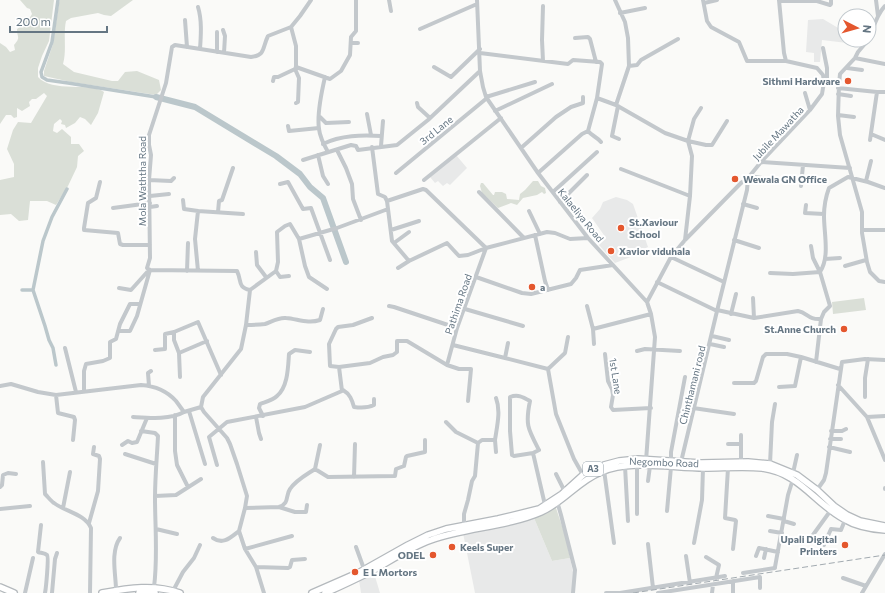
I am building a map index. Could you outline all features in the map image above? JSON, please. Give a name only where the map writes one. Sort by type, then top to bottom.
[{"type":"highway","name":"Negombo Road","points":[[312,593],[364,570],[419,539],[437,532],[538,509],[557,500],[583,475],[604,464],[630,460],[647,464]]},
{"type":"highway","name":"Negombo Road","points":[[671,464],[681,462],[756,462],[770,464],[816,490],[847,515],[864,522],[885,526]]},
{"type":"highway","name":"Negombo Road","points":[[325,593],[365,575],[426,541],[518,519],[540,512],[581,483],[604,470],[625,466],[671,464],[703,468],[763,468],[793,476],[831,510],[845,520],[864,527],[885,530]]},
{"type":"highway","points":[[0,587],[14,593]]},
{"type":"highway","points":[[102,593],[136,587],[180,593]]},
{"type":"highway","points":[[142,593],[155,590]]},
{"type":"street","points":[[296,103],[298,102],[298,78],[295,68],[296,46],[290,27],[311,0]]},
{"type":"street","points":[[272,81],[274,77],[278,77],[295,68],[330,79],[341,71],[350,55],[351,37],[356,31],[356,0]]},
{"type":"street","points":[[389,0],[391,11]]},
{"type":"street","points":[[615,0],[625,22],[628,38],[629,66],[617,106],[612,136],[619,139]]},
{"type":"street","points":[[718,0],[703,1],[707,21],[711,27],[739,42],[747,61],[786,61],[817,68],[823,75],[826,82],[839,86],[885,92]]},
{"type":"street","points":[[786,61],[779,1],[817,1],[830,5],[831,0]]},
{"type":"street","points":[[876,0],[878,16]]},
{"type":"street","points":[[420,29],[477,2]]},
{"type":"street","name":"Kalaeliya Road","points":[[477,2],[480,71],[487,98],[538,173],[588,238],[647,302],[651,314],[655,337],[647,464],[648,481]]},
{"type":"street","points":[[543,6],[543,60]]},
{"type":"street","points":[[877,19],[885,6]]},
{"type":"street","points":[[198,7],[201,17],[200,49]]},
{"type":"street","points":[[620,13],[645,8]]},
{"type":"street","points":[[185,20],[187,47]]},
{"type":"street","name":"Mola Waththa Road","points":[[118,331],[130,331],[150,270],[147,268],[150,258],[149,180],[151,155],[148,145],[149,135],[162,98],[170,66],[172,47],[175,45],[251,57],[259,56],[262,53],[268,36],[290,27]]},
{"type":"street","points":[[223,30],[225,36],[224,53]]},
{"type":"street","points":[[217,32],[217,52]]},
{"type":"street","points":[[575,38],[588,37],[590,39],[596,62]]},
{"type":"street","points":[[629,66],[637,65],[642,60],[678,39]]},
{"type":"street","points":[[351,43],[358,43]]},
{"type":"street","points":[[823,48],[828,68],[826,82]]},
{"type":"street","points":[[861,48],[847,68],[840,74],[838,94],[840,136],[862,212],[862,230],[866,260],[870,272],[879,281],[885,282]]},
{"type":"street","points":[[434,67],[451,77],[480,51],[568,64],[573,60],[600,62],[602,64],[597,98],[588,131],[582,134],[538,173]]},
{"type":"street","points":[[855,58],[885,64]]},
{"type":"street","points":[[847,68],[862,70]]},
{"type":"street","points":[[303,160],[351,145],[356,146],[358,150],[372,147],[398,145],[430,118],[480,71]]},
{"type":"street","points":[[324,77],[318,128],[328,152]]},
{"type":"street","points":[[487,98],[535,82]]},
{"type":"street","name":"Jubile Mawatha","points":[[647,302],[672,257],[685,240],[744,179],[748,177],[810,110],[822,94],[826,82]]},
{"type":"street","points":[[496,111],[552,84]]},
{"type":"street","points":[[870,140],[877,92]]},
{"type":"street","points":[[805,93],[810,110]]},
{"type":"street","points":[[838,94],[851,96]]},
{"type":"street","points":[[520,148],[571,106],[583,103],[583,97]]},
{"type":"street","name":"3rd Lane","points":[[396,173],[487,98]]},
{"type":"street","points":[[597,98],[617,106],[665,133],[688,141],[706,145],[712,145],[727,121]]},
{"type":"street","points":[[416,103],[418,107],[430,118]]},
{"type":"street","points":[[685,240],[690,196],[692,156],[688,141],[694,119],[701,108]]},
{"type":"street","points":[[367,114],[371,135]]},
{"type":"street","points":[[838,115],[854,117]]},
{"type":"street","points":[[320,117],[326,123],[349,122]]},
{"type":"street","points":[[424,180],[501,118]]},
{"type":"street","points":[[381,146],[383,121]]},
{"type":"street","points":[[288,126],[289,131],[318,128]]},
{"type":"street","points":[[588,131],[590,134],[597,137],[601,142]]},
{"type":"street","points":[[871,134],[885,140]]},
{"type":"street","points":[[324,144],[337,138],[371,135],[381,136]]},
{"type":"street","points":[[372,147],[378,194],[387,201],[392,241],[409,261]]},
{"type":"street","points":[[337,150],[350,179],[353,199],[361,220]]},
{"type":"street","points":[[553,192],[597,152]]},
{"type":"street","points":[[318,156],[323,176],[328,184]]},
{"type":"street","points":[[866,181],[871,161]]},
{"type":"street","points":[[761,162],[850,168]]},
{"type":"street","points":[[801,186],[802,165]]},
{"type":"street","points":[[218,212],[219,201],[222,200],[225,195],[233,168]]},
{"type":"street","points":[[621,169],[690,196]]},
{"type":"street","points":[[560,202],[587,175]]},
{"type":"street","points":[[748,177],[769,179]]},
{"type":"street","name":"Chinthamani road","points":[[681,462],[747,190],[748,177]]},
{"type":"street","points":[[820,272],[824,266],[825,259],[824,214],[829,188],[848,177],[866,181],[885,188]]},
{"type":"street","points":[[149,180],[171,181],[174,178]]},
{"type":"street","points":[[100,182],[96,198],[88,203],[84,230],[118,233],[120,244],[123,245],[150,245]]},
{"type":"street","points":[[280,184],[288,182],[303,209],[311,208],[330,260]]},
{"type":"street","points":[[387,201],[423,189],[426,190],[486,248]]},
{"type":"street","points":[[479,192],[524,238]]},
{"type":"street","points":[[150,196],[169,194]]},
{"type":"street","points":[[183,200],[184,210],[244,214]]},
{"type":"street","points":[[743,204],[757,208]]},
{"type":"street","points":[[113,208],[150,205],[158,206]]},
{"type":"street","points":[[806,205],[805,213],[824,214]]},
{"type":"street","points":[[299,239],[361,220],[388,208]]},
{"type":"street","points":[[198,211],[195,239],[198,271]]},
{"type":"street","points":[[529,211],[540,234]]},
{"type":"street","points":[[391,230],[419,221]]},
{"type":"street","points":[[289,276],[280,277],[276,271],[278,262],[276,232],[290,224],[299,239],[304,266],[309,277],[327,289]]},
{"type":"street","points":[[862,230],[885,230]]},
{"type":"street","points":[[394,243],[409,232]]},
{"type":"street","points":[[398,268],[409,261],[447,243],[460,256],[547,232],[555,233],[570,239],[588,238]]},
{"type":"street","points":[[535,235],[541,267],[548,290]]},
{"type":"street","points":[[734,240],[759,248]]},
{"type":"street","points":[[187,271],[188,243]]},
{"type":"street","points":[[811,246],[813,258],[820,272],[830,306],[824,312],[821,319],[816,362]]},
{"type":"street","name":"Pathima Road","points":[[447,365],[457,328],[486,248]]},
{"type":"street","points":[[256,252],[257,265],[266,277]]},
{"type":"street","points":[[672,257],[724,282]]},
{"type":"street","points":[[825,259],[840,258]]},
{"type":"street","points":[[845,266],[866,260]]},
{"type":"street","points":[[476,277],[522,294],[531,294],[570,284],[576,278],[580,270],[613,265]]},
{"type":"street","points":[[119,288],[131,290],[150,270],[237,272],[240,285],[250,290]]},
{"type":"street","points":[[264,593],[256,567],[245,550],[239,531],[247,496],[238,464],[230,444],[201,407],[206,392],[241,349],[246,325],[250,290],[276,271]]},
{"type":"street","points":[[770,273],[793,274],[820,272]]},
{"type":"street","points":[[657,282],[717,310],[731,314],[754,318],[798,311],[802,312],[811,319],[821,319]]},
{"type":"street","points":[[731,314],[736,294]]},
{"type":"street","points":[[753,298],[754,318]]},
{"type":"street","points":[[84,391],[84,370],[86,364],[103,361],[110,358],[110,342],[116,339],[130,304],[140,304]]},
{"type":"street","points":[[389,306],[457,328]]},
{"type":"street","points":[[587,306],[593,329],[594,344]]},
{"type":"street","points":[[246,325],[265,324],[284,318],[313,322],[320,320],[323,309]]},
{"type":"street","points":[[465,309],[523,326]]},
{"type":"street","points":[[593,329],[651,314]]},
{"type":"street","points":[[372,318],[353,325],[338,327],[336,329],[329,344],[330,366],[339,367],[370,363],[383,357],[393,355],[397,352],[397,341],[407,341],[447,365],[459,369],[471,369],[468,401]]},
{"type":"street","points":[[155,350],[165,349],[165,334],[198,322],[221,375]]},
{"type":"street","points":[[174,332],[174,340],[179,352],[180,377]]},
{"type":"street","points":[[712,336],[729,340]]},
{"type":"street","points":[[548,369],[565,354],[568,337]]},
{"type":"street","points":[[179,352],[207,341]]},
{"type":"street","points":[[505,358],[508,343]]},
{"type":"street","points":[[710,344],[724,347]]},
{"type":"street","points":[[453,345],[548,369]]},
{"type":"street","points":[[64,348],[76,392]]},
{"type":"street","points":[[263,416],[259,408],[260,404],[277,396],[283,388],[286,380],[289,354],[295,350],[310,352]]},
{"type":"street","points":[[637,350],[680,351]]},
{"type":"street","name":"1st Lane","points":[[605,354],[608,381],[613,395],[611,407],[613,410],[651,408]]},
{"type":"street","points":[[734,383],[754,383],[756,381],[763,357],[766,354],[787,354],[840,369]]},
{"type":"street","points":[[779,387],[795,386],[801,357]]},
{"type":"street","points":[[816,490],[824,480],[842,362],[868,359],[885,360]]},
{"type":"street","points":[[865,397],[865,378],[868,359]]},
{"type":"street","points":[[339,367],[343,390],[347,392],[351,398],[354,407],[362,408],[373,406],[374,399]]},
{"type":"street","points":[[548,369],[556,414],[574,459],[583,475]]},
{"type":"street","points":[[149,386],[148,374],[152,370]]},
{"type":"street","points":[[667,511],[671,452],[685,377]]},
{"type":"street","points":[[0,386],[11,384],[38,392],[56,394],[135,386],[149,386],[158,388],[168,394],[186,411],[204,464]]},
{"type":"street","points":[[838,385],[867,417],[885,460]]},
{"type":"street","points":[[217,465],[209,437],[227,422],[305,407],[343,390]]},
{"type":"street","points":[[56,394],[58,413],[74,417],[74,440]]},
{"type":"street","points":[[515,395],[530,401],[527,417],[528,429],[539,450],[533,453],[512,455],[510,397],[515,395]]},
{"type":"street","points":[[496,398],[498,404],[495,440],[496,452]]},
{"type":"street","points":[[770,464],[772,422],[775,404]]},
{"type":"street","points":[[133,417],[160,418],[201,407]]},
{"type":"street","points":[[694,408],[734,414]]},
{"type":"street","points":[[175,415],[175,451],[177,465],[188,487]]},
{"type":"street","points":[[867,417],[885,416]]},
{"type":"street","points":[[256,417],[258,433],[261,439]]},
{"type":"street","points":[[122,445],[128,441],[132,443],[137,442],[147,418]]},
{"type":"street","points":[[446,422],[456,432],[478,444]]},
{"type":"street","points":[[831,431],[842,431],[846,429]]},
{"type":"street","points":[[141,431],[157,434],[155,496],[155,590]]},
{"type":"street","points":[[741,435],[741,462]]},
{"type":"street","points":[[830,438],[841,439]]},
{"type":"street","points":[[315,469],[328,477],[395,476],[396,469],[404,466],[406,457],[425,452],[425,440]]},
{"type":"street","points":[[464,526],[464,514],[472,481],[475,476],[478,444],[482,440],[495,440]]},
{"type":"street","points":[[354,477],[356,444]]},
{"type":"street","points":[[728,444],[740,444]]},
{"type":"street","points":[[279,507],[286,502],[289,490],[298,480],[315,469],[320,446]]},
{"type":"street","points":[[89,523],[98,491],[100,459],[99,456],[93,454],[94,447]]},
{"type":"street","points":[[829,447],[850,452]]},
{"type":"street","points":[[533,453],[545,505]]},
{"type":"street","points":[[126,454],[156,464]]},
{"type":"street","points":[[743,573],[774,568],[797,455]]},
{"type":"street","points":[[43,462],[45,494],[54,503],[89,523],[91,528],[92,540],[89,578],[90,593]]},
{"type":"street","points":[[637,465],[637,514]]},
{"type":"street","points":[[625,466],[628,521]]},
{"type":"street","points":[[694,543],[702,500],[703,468]]},
{"type":"street","points":[[728,468],[725,518],[735,520],[733,549]]},
{"type":"street","points":[[604,470],[614,543]]},
{"type":"street","points":[[63,508],[70,472]]},
{"type":"street","points":[[0,487],[2,485],[3,475],[8,473],[16,474]]},
{"type":"street","points":[[556,474],[565,492]]},
{"type":"street","points":[[155,496],[173,496],[201,479]]},
{"type":"street","points":[[557,500],[575,570],[573,593]]},
{"type":"street","points":[[245,508],[279,507],[295,512],[306,512],[307,505]]},
{"type":"street","points":[[0,509],[30,506]]},
{"type":"street","points":[[810,539],[831,510]]},
{"type":"street","points":[[768,516],[794,524]]},
{"type":"street","points":[[824,545],[832,529],[841,530],[845,520]]},
{"type":"street","points":[[41,525],[38,552],[46,555],[48,558],[45,593]]},
{"type":"street","points":[[156,529],[177,534]]},
{"type":"street","points":[[213,538],[220,542],[224,541],[239,531]]},
{"type":"street","points":[[770,531],[782,533]]},
{"type":"street","points":[[245,550],[292,536]]},
{"type":"street","points":[[116,590],[115,553],[116,544],[120,538]]},
{"type":"street","points":[[648,544],[653,588]]},
{"type":"street","points":[[173,591],[183,572],[194,558],[200,545]]},
{"type":"street","points":[[356,547],[364,570]]},
{"type":"street","points":[[756,556],[758,548],[778,552]]},
{"type":"street","points":[[764,558],[766,549]]},
{"type":"street","points":[[52,593],[55,559],[57,553]]},
{"type":"street","points":[[862,593],[885,554]]},
{"type":"street","points":[[686,556],[690,582]]},
{"type":"street","points":[[706,557],[719,565],[716,578]]},
{"type":"street","points":[[25,593],[33,558]]},
{"type":"street","points":[[256,567],[288,568],[290,567],[292,560],[305,559]]},
{"type":"street","points":[[606,593],[620,593],[725,576]]},
{"type":"street","points":[[658,593],[760,577],[760,588]]},
{"type":"street","points":[[844,578],[866,586]]},
{"type":"street","points":[[733,581],[733,593]]},
{"type":"street","points":[[712,593],[713,585]]},
{"type":"street","points":[[694,588],[694,593]]},
{"type":"shaded area","points":[[20,0],[54,0],[49,41],[38,68],[38,77],[44,82],[52,85],[98,89],[104,92],[98,113],[91,125],[85,119],[80,117],[75,123],[66,128],[65,125],[61,124],[62,121],[60,119],[54,124],[53,131],[57,133],[62,129],[71,137],[71,144],[79,144],[84,151],[78,156],[77,167],[68,186],[56,205],[47,201],[30,201],[28,220],[19,221],[11,214],[0,215],[0,180],[14,177],[14,164],[7,149],[13,130],[18,122],[31,123],[47,96],[44,93],[36,99],[32,99],[29,102],[30,106],[22,111],[17,108],[17,117],[14,118],[11,115],[6,115],[0,124],[0,43],[10,52],[15,50],[14,45],[18,39],[17,29],[20,27],[24,19],[29,19],[32,14],[30,9],[27,8]]},
{"type":"shaded area","points":[[60,0],[133,0],[111,16],[98,13],[71,18],[66,21],[65,53],[63,64],[74,72],[112,81],[118,81],[125,72],[137,71],[159,80],[161,90],[156,95],[71,82],[44,76],[44,71],[53,44]]},
{"type":"shaded area","points":[[823,19],[837,27],[837,42],[822,40],[820,62],[814,62],[814,53],[806,52],[808,20]]},
{"type":"shaded area","points":[[456,155],[467,168],[450,185],[447,183],[443,186],[438,181],[435,183],[430,177]]},
{"type":"shaded area","points":[[533,181],[538,181],[541,186],[545,188],[546,193],[544,194],[542,192],[537,195],[523,198],[517,205],[511,203],[498,208],[482,193],[480,186],[481,183],[483,183],[493,195],[495,192],[502,192],[506,194],[507,199],[519,200],[520,194]]},
{"type":"shaded area","name":"St.Xaviour School","points":[[616,197],[627,200],[633,204],[648,247],[641,250],[641,253],[615,263],[599,245],[606,238],[592,218],[600,209],[603,202]]},
{"type":"shaded area","points":[[864,298],[866,310],[833,314],[832,302]]},
{"type":"shaded area","points":[[555,505],[566,538],[570,558],[552,561],[534,518]]},
{"type":"shaded area","points":[[534,518],[552,561],[570,558],[573,572],[572,593],[475,593],[463,533]]},
{"type":"shaded area","points":[[374,573],[380,593],[361,593],[359,580]]},
{"type":"waterway","points":[[58,0],[52,42],[41,72],[42,77],[47,80],[156,97]]},
{"type":"waterway","points":[[156,97],[195,107],[276,156],[300,174],[310,187],[323,198],[346,262]]},
{"type":"waterway","points":[[33,290],[43,241],[52,217],[67,189]]},
{"type":"waterway","points":[[22,290],[33,290],[53,348],[56,365]]},
{"type":"railway","points":[[633,593],[885,555]]},
{"type":"place","name":"Sithmi Hardware","points":[[848,81]]},
{"type":"place","name":"Wewala GN Office","points":[[735,179]]},
{"type":"place","name":"St.Xaviour School","points":[[621,228]]},
{"type":"place","name":"Xavior viduhala","points":[[611,251]]},
{"type":"place","name":"a","points":[[532,287]]},
{"type":"place","name":"St.Anne Church","points":[[844,329]]},
{"type":"place","name":"Upali Digital Printers","points":[[845,545]]},
{"type":"place","name":"Keels Super","points":[[452,547]]},
{"type":"place","name":"ODEL","points":[[433,555]]},
{"type":"place","name":"E L Mortors","points":[[355,572]]}]
